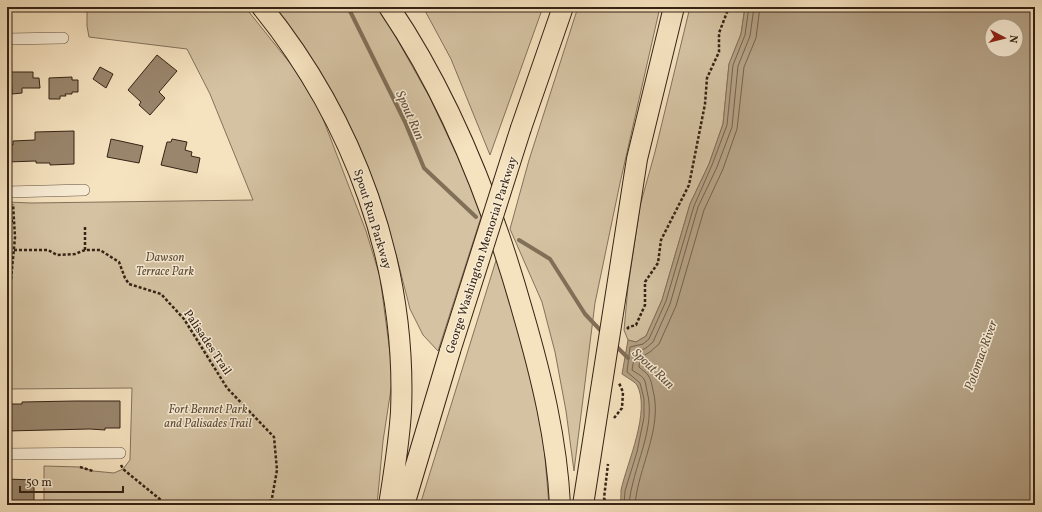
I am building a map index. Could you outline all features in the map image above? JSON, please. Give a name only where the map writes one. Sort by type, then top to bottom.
[{"type":"highway","name":"Spout Run Parkway","points":[[262,7],[285,36],[334,116],[366,190],[384,249],[395,310],[401,373],[400,430],[389,505]]},
{"type":"highway","points":[[389,7],[413,46],[449,112],[486,197],[531,338],[544,395],[557,467],[560,505]]},
{"type":"highway","name":"George Washington Memorial Parkway","points":[[404,505],[450,351],[521,128],[564,7]]},
{"type":"highway","points":[[583,505],[610,382],[612,315],[637,159],[674,7]]},
{"type":"street","points":[[7,39],[63,38]]},
{"type":"street","points":[[7,192],[84,190]]},
{"type":"street","points":[[7,454],[120,454]]},
{"type":"path","points":[[627,330],[629,327],[636,325],[641,316],[645,305],[645,282],[658,263],[660,240],[689,185],[706,104],[707,78],[719,52],[719,33],[729,7]]},
{"type":"path","points":[[7,279],[11,280],[14,250],[15,237],[13,202]]},
{"type":"path","points":[[7,221],[14,221]]},
{"type":"path","points":[[85,227],[85,250]]},
{"type":"path","name":"Palisades Trail","points":[[14,250],[48,250],[57,254],[75,254],[85,250],[100,250],[119,262],[129,284],[161,294],[184,319],[228,388],[274,437],[277,470],[272,498],[268,505]]},
{"type":"path","points":[[610,382],[623,392],[622,408],[612,420]]},
{"type":"path","points":[[120,454],[120,463],[123,469],[167,505]]},
{"type":"path","points":[[607,505],[604,498],[608,459]]},
{"type":"path","points":[[80,467],[93,471]]},
{"type":"green space","points":[[87,7],[245,7],[293,67],[320,111],[366,231],[380,277],[393,376],[383,441],[377,505],[44,505],[44,466],[80,467],[93,471],[114,473],[123,469],[130,460],[132,388],[7,389],[7,202],[253,200],[210,94],[187,49],[89,37],[87,26]]},
{"type":"green space","points":[[271,7],[379,7],[430,98],[483,211],[438,351],[423,335],[410,309],[397,258],[374,189]]},
{"type":"green space","points":[[423,7],[543,7],[490,155],[451,59]]},
{"type":"green space","points":[[578,7],[660,7],[620,183],[595,303],[574,471],[566,411],[555,352],[542,302],[510,229],[529,160]]},
{"type":"green space","points":[[690,7],[745,7],[741,34],[729,64],[723,124],[709,164],[690,204],[662,300],[646,336],[636,342],[628,340],[624,330],[628,287],[640,206],[655,152]]},
{"type":"green space","points":[[498,254],[527,354],[544,446],[549,505],[420,505]]},
{"type":"water","name":"Potomac River","points":[[745,7],[1035,7],[1035,505],[620,505],[621,490],[640,423],[641,409],[641,396],[637,385],[622,374],[628,340],[636,342],[646,336],[662,300],[690,204],[709,164],[723,124],[729,64],[741,34]]},
{"type":"building","points":[[157,55],[177,71],[159,92],[165,98],[150,115],[139,105],[141,102],[128,90]]},
{"type":"building","points":[[100,67],[113,74],[106,88],[93,79]]},
{"type":"building","points":[[11,72],[33,72],[33,78],[39,78],[40,88],[22,88],[22,93],[12,94]]},
{"type":"building","points":[[72,77],[72,80],[78,80],[78,92],[65,94],[66,96],[60,96],[60,99],[49,99],[49,78]]},
{"type":"building","points":[[74,131],[74,164],[50,165],[50,163],[36,163],[36,161],[7,162],[7,145],[13,145],[13,141],[35,140],[35,132]]},
{"type":"building","points":[[111,139],[143,146],[139,163],[107,157]]},
{"type":"building","points":[[172,139],[187,142],[185,150],[192,152],[191,156],[200,158],[197,173],[161,165],[167,142],[171,142]]},
{"type":"building","points":[[120,401],[120,428],[105,428],[105,430],[7,431],[7,404],[22,404],[22,402]]},
{"type":"building","points":[[7,479],[34,480],[34,505],[7,505]]},
{"type":"waterway","name":"Spout Run","points":[[348,7],[405,122],[424,168],[476,217]]},
{"type":"waterway","name":"Spout Run","points":[[519,240],[550,259],[585,314],[603,333]]},
{"type":"waterway","name":"Spout Run","points":[[615,345],[628,358]]},
{"type":"park label","name":"Dawson Terrace Park","points":[[165,264]]},
{"type":"park label","name":"Fort Bennet Park and Palisades Trail","points":[[208,416]]}]
